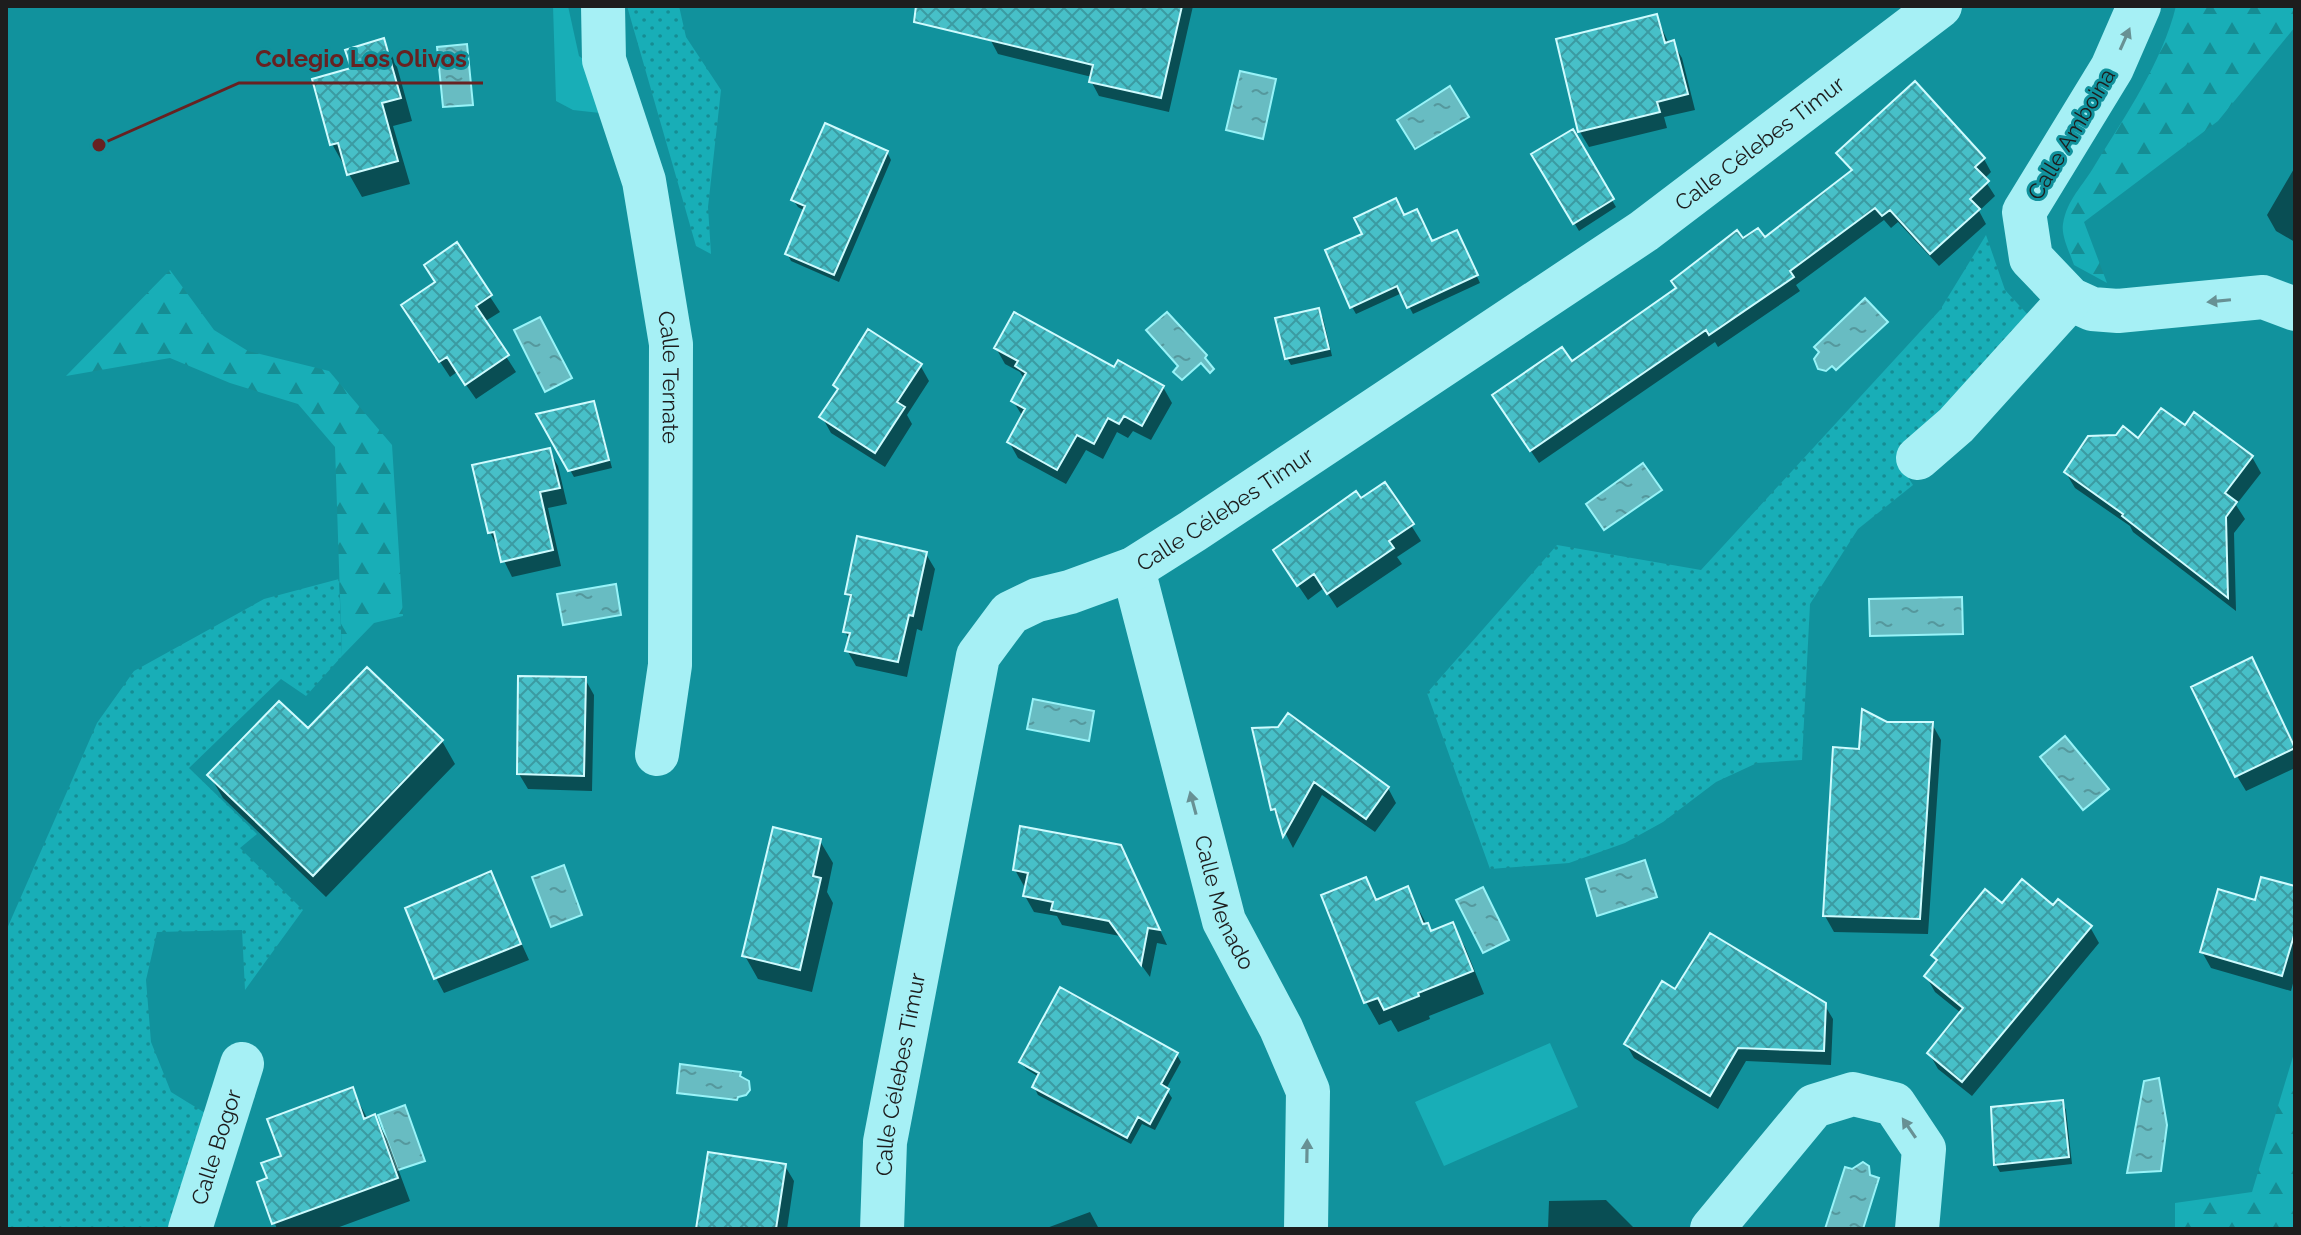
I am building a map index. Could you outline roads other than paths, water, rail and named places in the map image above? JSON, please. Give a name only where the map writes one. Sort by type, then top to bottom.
[{"type":"street","name":"Calle Ternate","points":[[603,6],[604,60],[644,181],[671,344],[670,665],[657,754]]},
{"type":"street","name":"Calle Célebes Timur","points":[[882,1229],[885,1142],[978,656],[1010,613],[1037,600],[1070,592],[1133,569],[1644,231],[1940,6]]},
{"type":"street","name":"Calle Amboina","points":[[2139,6],[2112,68],[2024,212],[2031,258],[2070,299],[2092,309],[2118,311],[2263,297],[2295,309]]},
{"type":"street","points":[[1918,458],[1956,425],[2070,299]]},
{"type":"street","name":"Calle Menado","points":[[1133,569],[1224,921],[1281,1028],[1308,1091],[1306,1229]]},
{"type":"street","name":"Calle Bogor","points":[[190,1229],[242,1064]]},
{"type":"street","points":[[1712,1229],[1814,1106],[1853,1094],[1894,1104],[1924,1149],[1917,1229]]},
{"type":"water","points":[[467,44],[473,105],[443,107],[437,47]]},
{"type":"water","points":[[1240,71],[1276,79],[1263,139],[1226,130]]},
{"type":"water","points":[[1450,86],[1469,117],[1415,149],[1397,120]]},
{"type":"water","points":[[1865,298],[1888,322],[1836,370],[1832,366],[1826,371],[1818,369],[1814,359],[1819,352],[1814,347]]},
{"type":"water","points":[[1167,312],[1207,355],[1205,358],[1214,369],[1210,373],[1201,363],[1182,380],[1173,372],[1178,366],[1146,330]]},
{"type":"water","points":[[540,317],[572,378],[545,392],[514,330]]},
{"type":"water","points":[[1643,463],[1662,490],[1604,530],[1586,504]]},
{"type":"water","points":[[616,584],[621,615],[563,625],[557,594]]},
{"type":"water","points":[[1962,597],[1963,634],[1870,636],[1869,599]]},
{"type":"water","points":[[1033,699],[1094,711],[1089,741],[1027,729]]},
{"type":"water","points":[[2065,736],[2109,789],[2083,810],[2040,757]]},
{"type":"water","points":[[1645,860],[1657,897],[1597,916],[1586,879]]},
{"type":"water","points":[[564,865],[582,915],[551,927],[532,877]]},
{"type":"water","points":[[1483,887],[1509,940],[1483,953],[1456,900]]},
{"type":"water","points":[[680,1064],[741,1072],[740,1076],[749,1081],[750,1090],[737,1100],[677,1093]]},
{"type":"water","points":[[2159,1078],[2167,1125],[2161,1171],[2127,1173],[2144,1081]]},
{"type":"water","points":[[405,1105],[425,1161],[398,1170],[378,1115]]},
{"type":"water","points":[[1863,1162],[1869,1166],[1870,1175],[1879,1178],[1863,1229],[1825,1229],[1845,1167],[1852,1169]]},
{"type":"place","name":"Colegio Los Olivos","points":[[99,145]]}]
